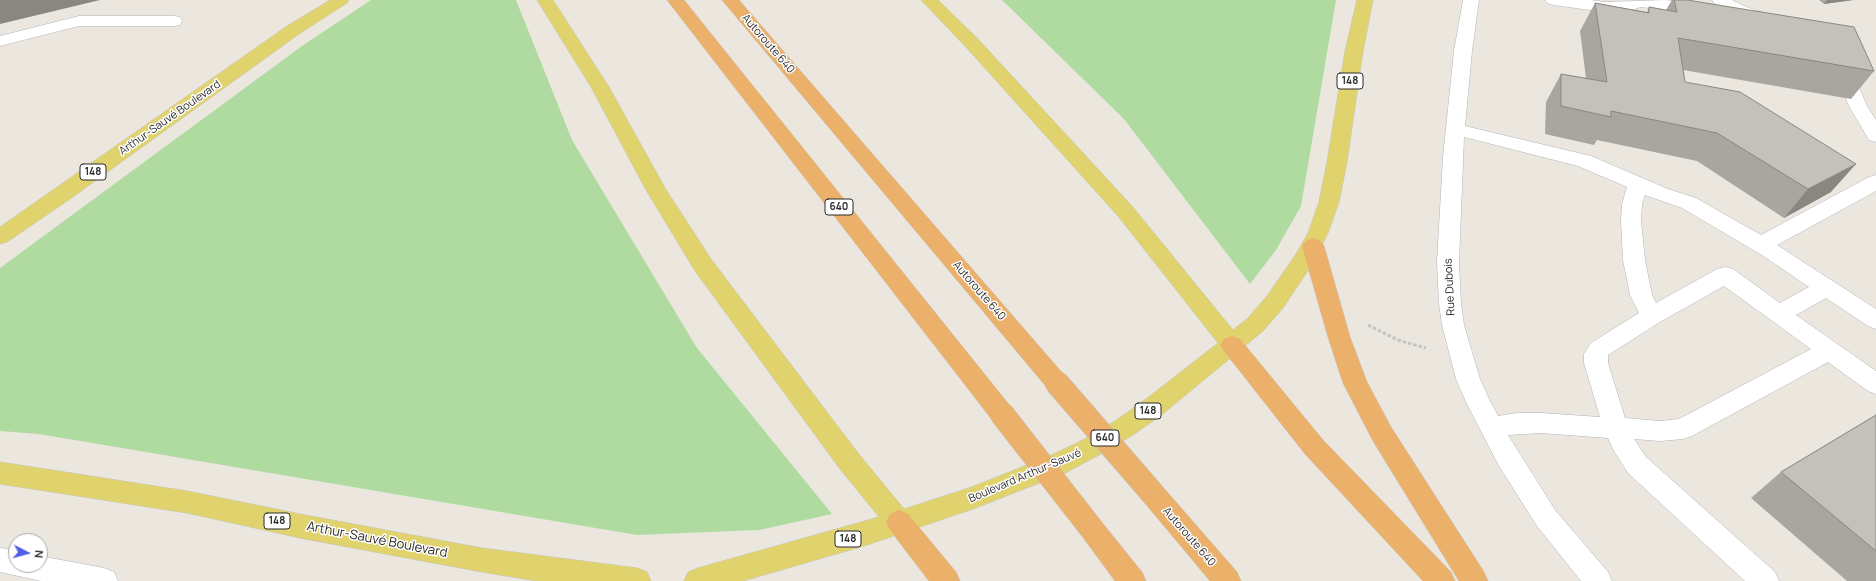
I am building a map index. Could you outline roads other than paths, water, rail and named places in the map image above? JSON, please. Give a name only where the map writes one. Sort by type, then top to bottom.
[{"type":"highway","name":"640","points":[[675,0],[1132,581]]},
{"type":"highway","name":"Autoroute 640","points":[[730,0],[1227,581]]},
{"type":"highway","points":[[1312,246],[1339,337],[1355,383],[1382,434],[1474,581]]},
{"type":"highway","points":[[1232,345],[1314,447],[1442,581]]},
{"type":"highway","points":[[899,522],[946,581]]},
{"type":"main road","name":"Arthur-Sauvé Boulevard","points":[[0,237],[63,194],[293,30],[341,0]]},
{"type":"main road","points":[[545,0],[600,87],[656,190],[703,265],[849,461],[899,522]]},
{"type":"main road","points":[[928,0],[976,48],[1125,211],[1232,345]]},
{"type":"main road","name":"148","points":[[1312,246],[1329,202],[1355,45],[1365,0]]},
{"type":"main road","name":"Boulevard Arthur-Sauvé","points":[[899,522],[1017,482],[1090,448],[1124,428],[1156,406],[1232,345],[1254,325],[1275,302],[1312,246]]},
{"type":"main road","name":"Arthur-Sauvé Boulevard","points":[[0,473],[188,502],[305,527],[482,560],[554,571],[637,581]]},
{"type":"main road","name":"148","points":[[698,581],[826,546],[899,522]]},
{"type":"street","name":"Rue Dubois","points":[[1471,0],[1463,51],[1455,129],[1448,262],[1452,325],[1468,379],[1491,427],[1515,470],[1546,518],[1565,543],[1598,581]]},
{"type":"street","points":[[1555,0],[1604,7],[1628,6],[1641,1],[1707,10],[1731,12],[1738,10]]},
{"type":"street","points":[[1720,0],[1738,10],[1778,25]]},
{"type":"street","points":[[0,41],[80,21],[174,21]]},
{"type":"street","points":[[1847,56],[1840,58],[1840,62],[1858,106],[1876,136]]},
{"type":"street","points":[[1455,129],[1584,161],[1688,203],[1760,245],[1876,320]]},
{"type":"street","points":[[1760,245],[1876,182]]},
{"type":"street","points":[[1638,184],[1632,204],[1631,221],[1634,260],[1641,295],[1652,316]]},
{"type":"street","points":[[1765,581],[1638,465],[1623,444],[1616,428],[1596,363],[1596,354],[1599,349],[1652,316],[1725,275],[1876,384]]},
{"type":"street","points":[[1779,314],[1827,287]]},
{"type":"street","points":[[1491,427],[1517,423],[1541,423],[1660,431],[1683,429],[1829,350]]},
{"type":"street","points":[[48,570],[104,581]]}]
